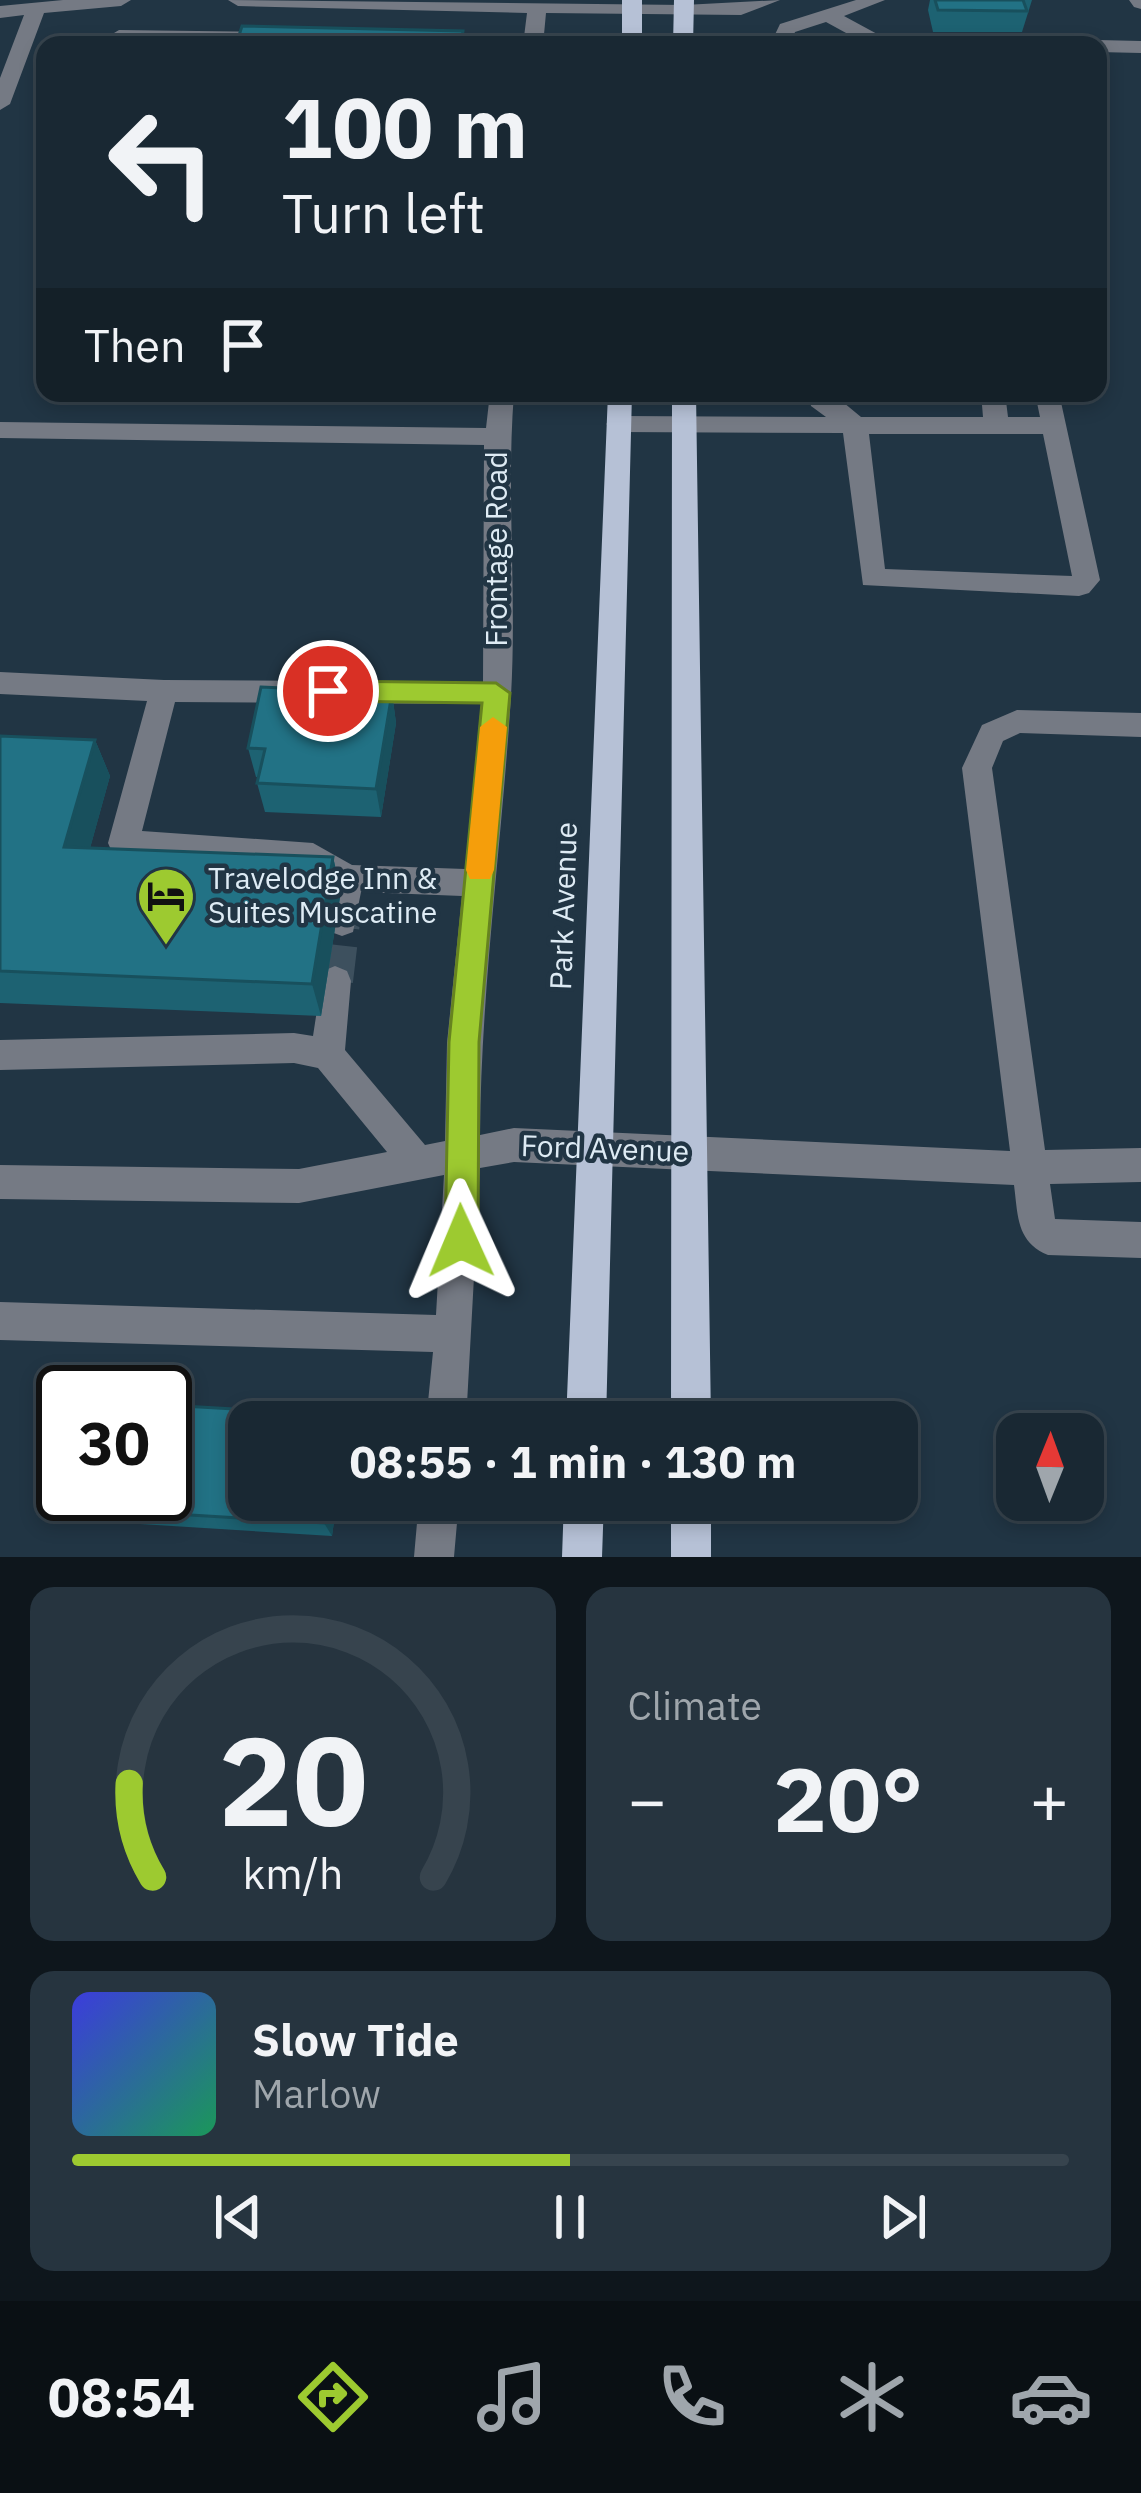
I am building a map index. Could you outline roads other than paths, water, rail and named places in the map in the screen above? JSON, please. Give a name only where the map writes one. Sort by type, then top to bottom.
[{"type":"main road","points":[[632,4],[632,36]]},
{"type":"main road","points":[[683,36],[684,6]]},
{"type":"main road","name":"Park Avenue","points":[[587,1401],[620,409]]},
{"type":"main road","points":[[685,409],[691,1401]]},
{"type":"main road","points":[[582,1557],[583,1521]]},
{"type":"main road","points":[[691,1521],[691,1557]]},
{"type":"street","points":[[0,12],[126,0],[112,36]]},
{"type":"street","points":[[238,0],[442,13],[632,4],[741,9],[770,0]]},
{"type":"street","points":[[784,36],[787,28],[875,0]]},
{"type":"street","points":[[534,36],[537,7]]},
{"type":"street","points":[[0,104],[37,8]]},
{"type":"street","points":[[826,14],[866,36]]},
{"type":"street","points":[[1107,46],[1141,46]]},
{"type":"street","points":[[0,51],[25,48]]},
{"type":"street","name":"Frontage Road","points":[[448,1401],[461,1241],[460,1152],[467,1103],[464,1042],[496,693],[501,402]]},
{"type":"street","points":[[823,402],[855,425],[873,578],[1078,586],[1086,580],[1049,402]]},
{"type":"street","points":[[994,402],[996,426]]},
{"type":"street","points":[[620,409],[685,409],[855,425],[1054,426]]},
{"type":"street","points":[[0,430],[498,437]]},
{"type":"street","points":[[0,682],[164,692],[496,693]]},
{"type":"street","points":[[164,692],[123,843],[313,856],[346,878],[479,883]]},
{"type":"street","points":[[1141,725],[1018,721],[992,733],[977,768],[1041,1234],[1141,1240]]},
{"type":"street","points":[[342,922],[346,878]]},
{"type":"street","points":[[328,1055],[335,981]]},
{"type":"street","points":[[0,1055],[294,1048],[328,1055],[420,1166]]},
{"type":"street","name":"Ford Avenue","points":[[0,1182],[299,1186],[514,1145],[1029,1167],[1141,1165]]},
{"type":"street","points":[[0,1321],[453,1334]]},
{"type":"street","points":[[434,1557],[437,1521]]},
{"type":"tunnel","points":[[335,981],[342,922]]},
{"type":"place","name":"Travelodge Inn & Suites Muscatine","points":[[166,947]]}]
